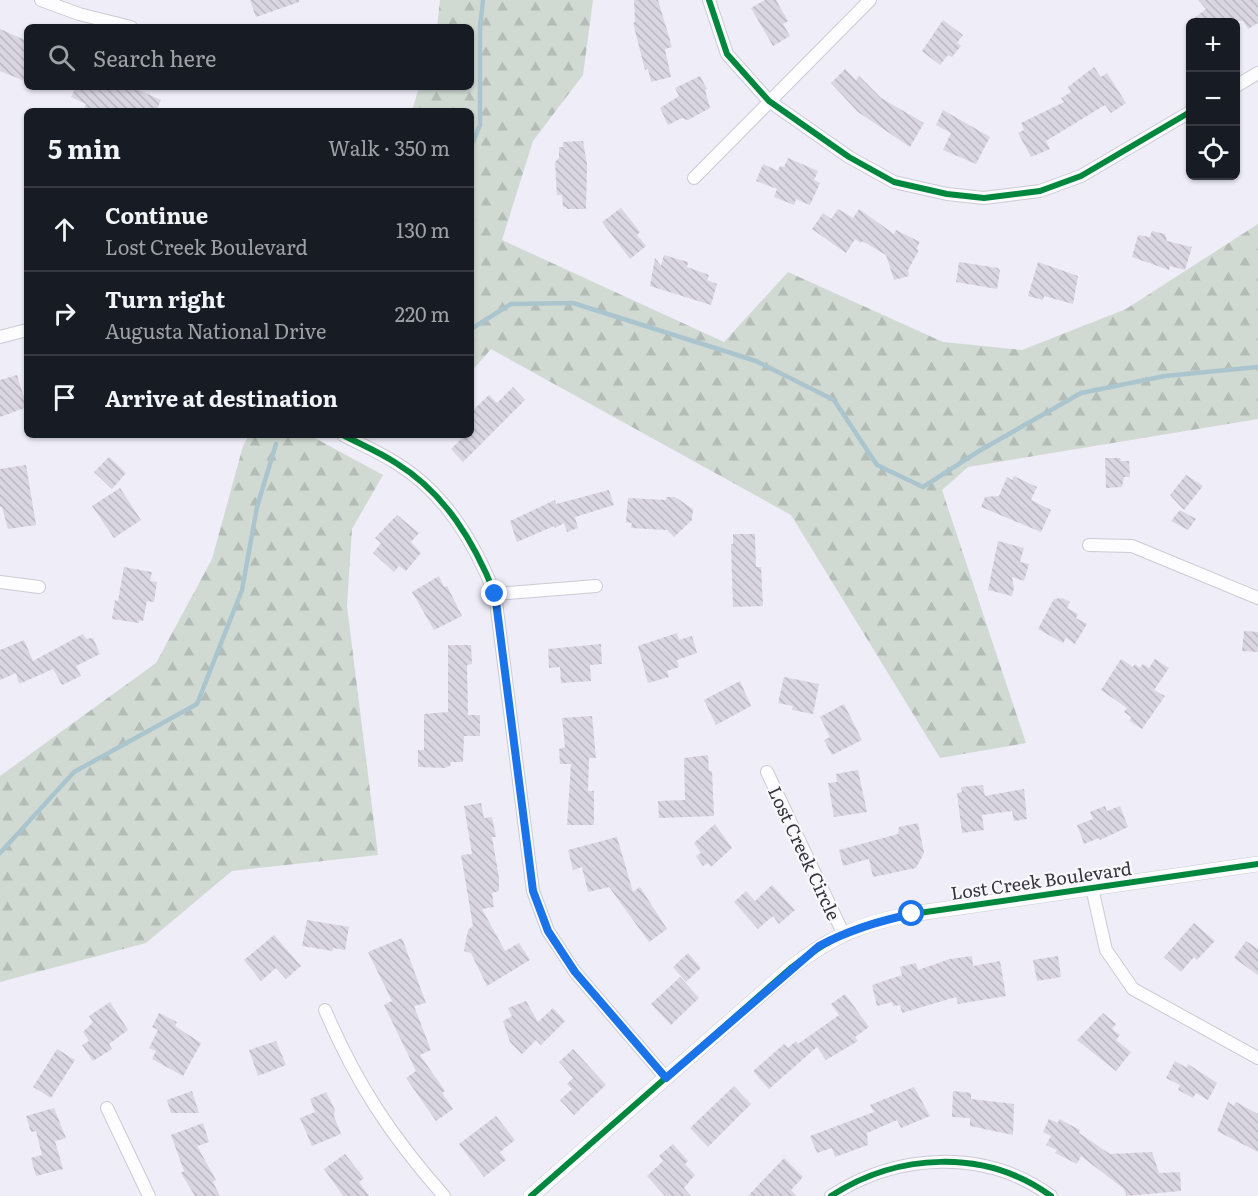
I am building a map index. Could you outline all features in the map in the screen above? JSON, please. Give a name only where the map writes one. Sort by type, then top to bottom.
[{"type":"street","points":[[41,0],[79,14],[120,24]]},
{"type":"street","points":[[709,0],[727,54],[769,100],[849,157],[894,182],[947,194],[984,198],[1040,191],[1081,176],[1186,115]]},
{"type":"street","points":[[694,178],[870,0]]},
{"type":"street","points":[[1240,84],[1258,73]]},
{"type":"street","points":[[0,337],[24,331]]},
{"type":"street","points":[[349,438],[397,463],[432,492],[453,515],[478,552],[495,594],[533,891],[548,931],[575,972],[666,1078]]},
{"type":"street","points":[[1089,545],[1132,546],[1258,598]]},
{"type":"street","points":[[0,582],[39,587]]},
{"type":"street","points":[[495,594],[596,586]]},
{"type":"street","name":"Lost Creek Circle","points":[[767,772],[843,933]]},
{"type":"street","name":"Lost Creek Boulevard","points":[[531,1196],[792,967],[819,946],[843,933],[873,921],[912,914],[1258,864]]},
{"type":"street","points":[[1092,888],[1106,950],[1133,989],[1258,1058]]},
{"type":"street","points":[[325,1010],[362,1087],[403,1149],[444,1196]]},
{"type":"street","points":[[107,1108],[149,1196]]},
{"type":"street","points":[[831,1196],[856,1180],[885,1169],[916,1162],[960,1162],[1002,1171],[1038,1186],[1051,1196]]},
{"type":"green space","points":[[440,0],[593,0],[583,75],[533,141],[502,240],[724,342],[788,272],[943,342],[1022,350],[1126,309],[1258,224],[1258,419],[968,467],[942,490],[1026,743],[940,758],[791,515],[491,349],[474,369],[474,108],[413,108],[418,90],[474,90],[474,24],[437,24]]},
{"type":"green space","points":[[247,438],[315,438],[383,475],[352,529],[347,606],[378,855],[232,871],[146,943],[0,982],[0,776],[156,663],[212,559],[243,446]]},
{"type":"building","points":[[250,0],[299,0],[299,2],[256,17]]},
{"type":"building","points":[[634,0],[658,0],[672,47],[665,49],[671,77],[651,82],[648,69],[645,70],[633,23],[635,22]]},
{"type":"building","points":[[765,0],[776,0],[788,21],[783,24],[790,36],[773,46],[751,8]]},
{"type":"building","points":[[1198,0],[1258,0],[1258,23],[1248,29],[1240,18],[1194,18],[1206,9]]},
{"type":"building","points":[[943,20],[963,35],[957,43],[961,46],[952,57],[948,55],[940,65],[922,51]]},
{"type":"building","points":[[0,29],[24,40],[24,81],[0,71]]},
{"type":"building","points":[[1094,67],[1101,77],[1107,73],[1126,103],[1111,113],[1105,105],[1046,141],[1050,149],[1031,157],[1018,133],[1024,130],[1021,123],[1064,102],[1061,98],[1071,92],[1068,87]]},
{"type":"building","points":[[845,69],[856,80],[859,76],[881,98],[924,123],[910,147],[858,112],[831,83]]},
{"type":"building","points":[[700,76],[707,89],[705,90],[710,108],[688,120],[682,118],[668,125],[660,108],[679,96],[675,88]]},
{"type":"building","points":[[74,90],[139,90],[161,100],[157,108],[84,108],[86,104],[71,97]]},
{"type":"building","points":[[943,110],[990,137],[976,164],[943,150],[951,133],[936,125]]},
{"type":"building","points":[[583,141],[587,164],[586,209],[567,209],[563,207],[562,195],[557,195],[555,162],[559,158],[559,147],[563,147],[563,142]]},
{"type":"building","points":[[788,158],[818,171],[814,180],[820,183],[810,205],[796,199],[794,205],[774,197],[777,189],[756,181],[763,164],[778,171],[780,166],[784,167]]},
{"type":"building","points":[[621,208],[640,232],[637,235],[646,246],[630,259],[602,222]]},
{"type":"building","points":[[838,209],[853,218],[859,209],[894,234],[896,230],[920,242],[916,249],[919,250],[908,270],[909,276],[894,280],[886,255],[862,241],[861,243],[855,239],[846,253],[812,229],[823,213],[831,219]]},
{"type":"building","points":[[1152,231],[1165,234],[1167,241],[1192,247],[1185,270],[1170,266],[1169,270],[1132,257],[1138,235],[1150,237]]},
{"type":"building","points":[[664,255],[688,262],[687,267],[709,275],[707,280],[717,284],[711,305],[650,286],[655,258],[661,266]]},
{"type":"building","points":[[959,262],[998,268],[1000,271],[997,289],[956,282]]},
{"type":"building","points":[[1038,262],[1078,276],[1073,304],[1044,296],[1043,300],[1028,296]]},
{"type":"building","points":[[17,375],[24,397],[24,408],[0,417],[0,380]]},
{"type":"building","points":[[513,387],[525,400],[463,462],[451,449],[462,438],[474,438],[474,409],[489,395],[497,403]]},
{"type":"building","points":[[109,457],[126,473],[112,489],[94,472]]},
{"type":"building","points":[[1105,458],[1120,458],[1121,461],[1129,461],[1130,477],[1124,477],[1122,487],[1106,488]]},
{"type":"building","points":[[26,465],[36,525],[8,529],[2,507],[0,507],[0,469]]},
{"type":"building","points":[[1186,475],[1203,486],[1184,510],[1170,495]]},
{"type":"building","points":[[1014,476],[1037,487],[1031,500],[1051,510],[1041,532],[981,507],[985,497],[999,496],[1007,477],[1012,480]]},
{"type":"building","points":[[120,488],[141,520],[114,538],[92,506]]},
{"type":"building","points":[[609,490],[614,505],[575,517],[578,528],[567,532],[564,523],[517,542],[510,521],[555,500],[556,504]]},
{"type":"building","points":[[666,497],[675,497],[693,509],[692,520],[674,537],[667,530],[631,528],[632,523],[626,522],[628,498],[666,500]]},
{"type":"building","points":[[1180,510],[1196,519],[1188,530],[1171,521]]},
{"type":"building","points":[[397,515],[419,533],[411,542],[421,553],[406,571],[399,566],[394,572],[373,553],[381,543],[375,538]]},
{"type":"building","points":[[733,534],[755,534],[756,567],[761,567],[763,606],[733,607],[731,544],[733,544]]},
{"type":"building","points":[[998,541],[1024,548],[1020,562],[1029,564],[1024,581],[1012,577],[1014,588],[1012,596],[988,590]]},
{"type":"building","points":[[124,567],[152,572],[150,581],[157,582],[154,602],[147,601],[143,621],[139,620],[139,623],[112,619]]},
{"type":"building","points":[[439,576],[444,587],[447,586],[462,616],[434,630],[412,592]]},
{"type":"building","points":[[1062,598],[1070,602],[1067,608],[1078,614],[1076,618],[1087,624],[1075,644],[1066,638],[1063,643],[1038,629],[1054,599]]},
{"type":"building","points":[[1244,631],[1258,632],[1258,652],[1242,651]]},
{"type":"building","points":[[677,633],[679,640],[692,636],[697,653],[677,660],[679,667],[667,671],[669,677],[648,683],[638,646]]},
{"type":"building","points":[[83,634],[86,639],[93,638],[100,654],[76,666],[81,676],[62,685],[53,669],[19,684],[16,673],[0,680],[0,650],[24,640],[33,661]]},
{"type":"building","points":[[601,644],[602,664],[590,665],[591,681],[561,683],[560,667],[549,668],[548,649]]},
{"type":"building","points":[[448,645],[471,645],[472,664],[467,665],[468,715],[480,715],[480,736],[464,736],[463,762],[451,762],[450,766],[444,768],[418,767],[418,750],[424,750],[424,714],[448,712]]},
{"type":"building","points":[[1121,659],[1133,667],[1135,664],[1140,668],[1143,664],[1149,668],[1155,659],[1169,668],[1154,690],[1165,696],[1142,729],[1130,721],[1131,717],[1124,712],[1127,708],[1101,690]]},
{"type":"building","points":[[784,677],[819,684],[813,714],[792,710],[793,706],[778,703]]},
{"type":"building","points":[[740,681],[751,706],[716,725],[704,700]]},
{"type":"building","points":[[844,704],[862,740],[832,755],[824,740],[830,737],[820,717]]},
{"type":"building","points":[[592,716],[596,758],[589,758],[588,791],[594,791],[594,825],[567,825],[571,764],[560,764],[559,749],[565,747],[562,718]]},
{"type":"building","points":[[708,755],[709,771],[712,771],[714,816],[659,818],[658,801],[685,800],[684,758]]},
{"type":"building","points":[[858,770],[867,812],[834,817],[828,783],[837,782],[836,774]]},
{"type":"building","points":[[983,785],[985,796],[1024,789],[1027,819],[1014,821],[1012,811],[982,815],[984,830],[962,833],[957,793],[962,792],[961,787]]},
{"type":"building","points":[[481,803],[484,818],[492,817],[496,837],[492,837],[499,878],[499,891],[492,893],[494,907],[482,909],[505,951],[519,943],[530,960],[487,986],[471,953],[464,951],[468,930],[473,926],[461,855],[472,854],[464,806]]},
{"type":"building","points":[[1105,806],[1107,811],[1120,806],[1128,827],[1100,840],[1099,838],[1084,844],[1077,825],[1093,819],[1090,812]]},
{"type":"building","points":[[918,823],[924,853],[916,868],[873,877],[869,859],[843,866],[839,850],[898,834],[899,827]]},
{"type":"building","points":[[715,824],[732,848],[711,867],[708,863],[703,866],[696,856],[701,853],[694,843]]},
{"type":"building","points":[[617,837],[633,892],[640,887],[667,929],[649,942],[609,887],[588,892],[582,867],[573,870],[568,850]]},
{"type":"building","points":[[772,885],[795,910],[779,924],[773,916],[758,929],[734,902],[746,891],[755,901]]},
{"type":"building","points":[[307,920],[349,927],[345,950],[333,948],[333,951],[302,946]]},
{"type":"building","points":[[1194,923],[1215,941],[1197,960],[1194,957],[1181,972],[1164,957]]},
{"type":"building","points":[[274,935],[301,966],[286,979],[276,968],[261,981],[244,960]]},
{"type":"building","points":[[402,938],[426,1003],[414,1006],[431,1050],[420,1055],[445,1091],[442,1093],[453,1109],[436,1121],[406,1078],[416,1071],[384,1005],[392,1001],[368,952]]},
{"type":"building","points":[[1246,941],[1258,949],[1258,975],[1234,958]]},
{"type":"building","points":[[688,953],[701,968],[686,982],[673,967]]},
{"type":"building","points":[[972,956],[973,966],[1000,961],[1006,996],[958,1004],[956,997],[902,1013],[900,1005],[893,1006],[892,1002],[877,1006],[872,985],[902,975],[900,967],[916,963],[918,970],[950,959]]},
{"type":"building","points":[[1058,956],[1061,977],[1037,981],[1033,960]]},
{"type":"building","points":[[680,977],[699,998],[671,1025],[651,1004]]},
{"type":"building","points":[[845,994],[869,1027],[855,1037],[858,1041],[826,1060],[817,1047],[769,1089],[753,1071],[784,1044],[788,1048],[796,1041],[798,1044],[839,1015],[831,1004]]},
{"type":"building","points":[[526,1001],[538,1022],[553,1008],[565,1021],[541,1045],[536,1040],[522,1054],[510,1042],[503,1021],[512,1016],[508,1008]]},
{"type":"building","points":[[110,1002],[128,1030],[109,1044],[112,1049],[93,1061],[82,1045],[89,1041],[83,1032],[93,1022],[89,1016]]},
{"type":"building","points":[[159,1013],[177,1022],[175,1026],[201,1043],[183,1076],[152,1059],[156,1051],[149,1048],[158,1030],[152,1027]]},
{"type":"building","points":[[1103,1013],[1116,1024],[1112,1029],[1120,1035],[1116,1040],[1131,1052],[1116,1071],[1077,1040]]},
{"type":"building","points":[[276,1041],[286,1065],[258,1076],[249,1050]]},
{"type":"building","points":[[57,1049],[75,1060],[51,1098],[33,1087]]},
{"type":"building","points":[[573,1049],[606,1085],[574,1115],[560,1100],[572,1089],[567,1084],[573,1078],[559,1062]]},
{"type":"building","points":[[1175,1061],[1187,1068],[1188,1064],[1217,1083],[1208,1100],[1196,1093],[1193,1098],[1178,1090],[1180,1085],[1166,1078]]},
{"type":"building","points":[[734,1086],[751,1104],[708,1147],[690,1128]]},
{"type":"building","points":[[914,1087],[930,1116],[901,1128],[897,1120],[867,1133],[868,1145],[835,1157],[832,1148],[817,1153],[810,1136],[874,1112],[870,1105]]},
{"type":"building","points":[[192,1091],[199,1113],[171,1113],[167,1100]]},
{"type":"building","points":[[953,1091],[971,1093],[971,1099],[1014,1104],[1013,1135],[970,1126],[970,1118],[952,1117]]},
{"type":"building","points":[[326,1092],[335,1110],[334,1116],[341,1134],[312,1146],[300,1118],[315,1112],[310,1099]]},
{"type":"building","points":[[1228,1102],[1234,1106],[1236,1102],[1258,1114],[1258,1152],[1217,1131]]},
{"type":"building","points":[[54,1108],[66,1138],[55,1141],[63,1169],[36,1176],[31,1158],[42,1155],[36,1131],[31,1132],[26,1116]]},
{"type":"building","points":[[496,1116],[515,1140],[500,1152],[506,1160],[484,1177],[459,1144]]},
{"type":"building","points":[[1049,1119],[1058,1123],[1059,1119],[1080,1130],[1079,1133],[1110,1154],[1152,1152],[1159,1173],[1180,1172],[1181,1191],[1126,1196],[1124,1189],[1081,1156],[1077,1164],[1055,1153],[1057,1150],[1046,1145],[1051,1136],[1043,1132]]},
{"type":"building","points":[[203,1123],[209,1142],[197,1146],[216,1180],[213,1182],[220,1196],[195,1196],[181,1173],[184,1171],[171,1135]]},
{"type":"building","points":[[673,1144],[688,1161],[685,1164],[695,1175],[684,1188],[691,1196],[665,1196],[647,1176],[663,1161],[659,1156]]},
{"type":"building","points":[[345,1154],[364,1178],[359,1182],[369,1196],[343,1196],[324,1169]]},
{"type":"building","points":[[784,1158],[803,1177],[791,1190],[797,1196],[748,1196]]},
{"type":"waterway","points":[[474,140],[480,125],[480,27],[483,0]]},
{"type":"waterway","points":[[474,327],[511,304],[573,303],[756,361],[834,400],[877,465],[923,487],[979,451],[1081,393],[1165,376],[1258,367]]},
{"type":"waterway","points":[[0,853],[74,772],[197,704],[242,590],[257,507],[276,444]]},
{"type":"cycle path","points":[[709,0],[727,54],[769,101],[849,157],[894,182],[947,194],[984,198],[1040,191],[1081,176],[1186,114]]},
{"type":"cycle path","points":[[349,438],[396,463],[429,489],[456,520],[478,556],[495,594],[533,891],[548,931],[575,972],[666,1078]]},
{"type":"cycle path","points":[[531,1196],[792,967],[848,932],[912,914],[1258,864]]},
{"type":"cycle path","points":[[831,1196],[884,1171],[912,1164],[941,1162],[970,1164],[998,1170],[1025,1180],[1051,1196]]},
{"type":"route","points":[[495,594],[533,891],[548,931],[575,972],[666,1078],[819,946],[873,921],[912,914]]}]
